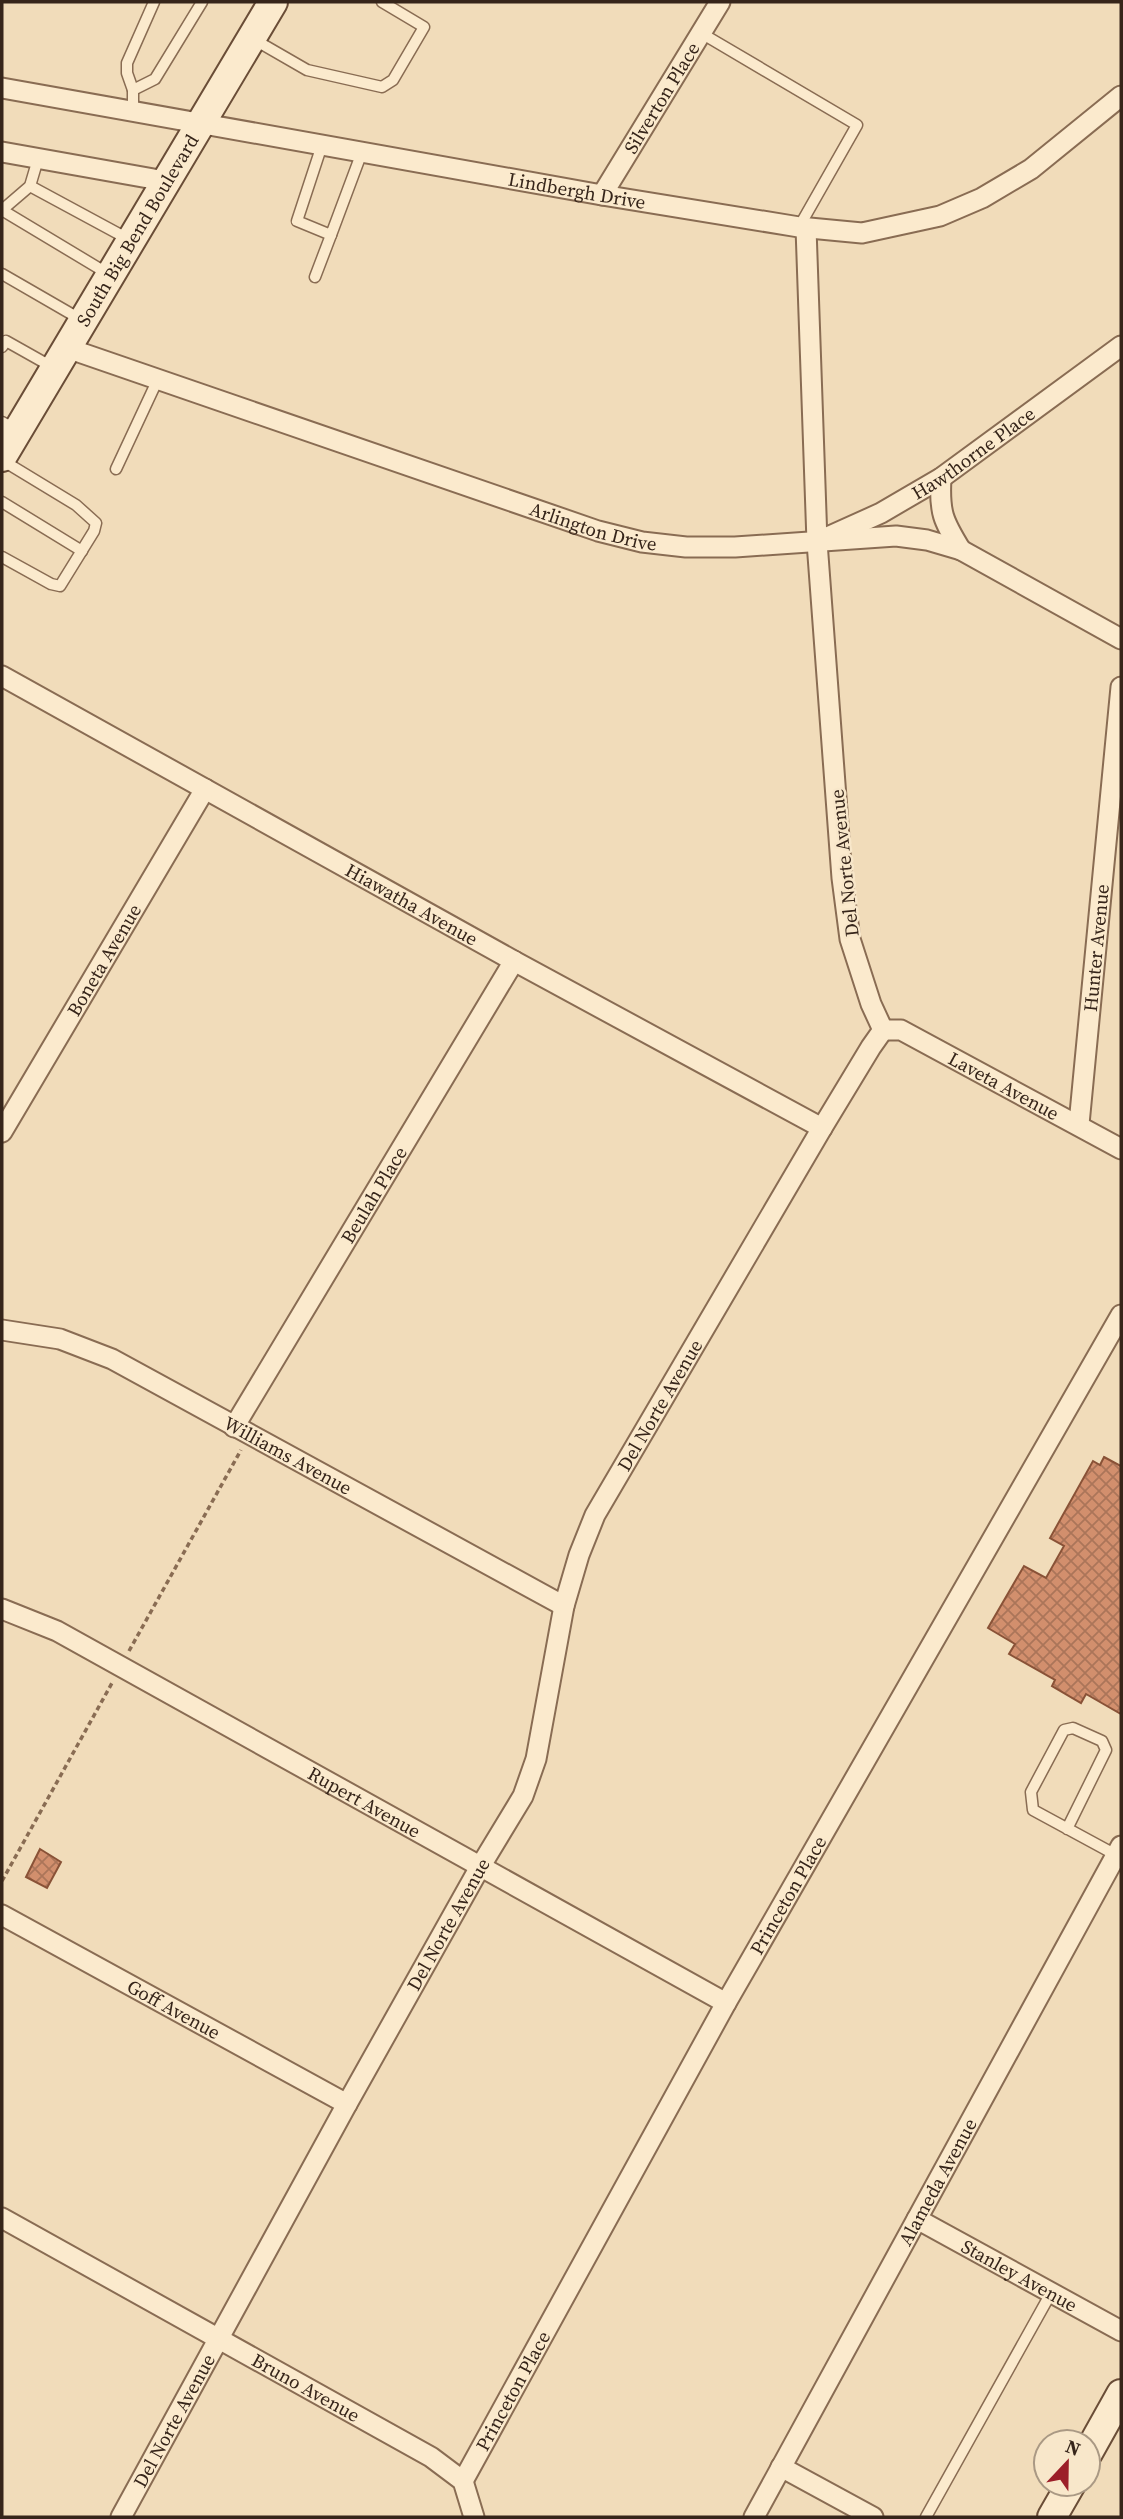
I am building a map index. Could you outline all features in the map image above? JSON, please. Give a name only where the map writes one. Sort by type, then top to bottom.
[{"type":"main road","name":"South Big Bend Boulevard","points":[[2,458],[10,426],[61,358],[273,2]]},
{"type":"main road","points":[[1102,2428],[1121,2394]]},
{"type":"main road","points":[[1052,2517],[1062,2498]]},
{"type":"street","name":"Silverton Place","points":[[601,195],[720,2]]},
{"type":"street","name":"Lindbergh Drive","points":[[2,88],[601,195],[802,228],[862,233],[940,216],[982,198],[1031,169],[1121,96]]},
{"type":"street","points":[[2,152],[165,181]]},
{"type":"street","name":"Del Norte Avenue","points":[[121,2517],[347,2104],[480,1867],[523,1796],[536,1759],[564,1606],[579,1555],[595,1515],[822,1128],[883,1030],[871,1004],[848,927],[842,878],[817,542],[802,228]]},
{"type":"street","name":"Hawthorne Place","points":[[817,542],[881,513],[941,478],[1121,346]]},
{"type":"street","name":"Arlington Drive","points":[[61,358],[158,379],[598,531],[642,542],[686,548],[896,536],[927,540],[961,550],[1121,639]]},
{"type":"street","points":[[941,478],[940,504],[946,526],[961,550]]},
{"type":"street","name":"Hiawatha Avenue","points":[[2,676],[514,961],[822,1128]]},
{"type":"street","name":"Hunter Avenue","points":[[1079,1124],[1121,687]]},
{"type":"street","name":"Boneta Avenue","points":[[2,1132],[205,789]]},
{"type":"street","name":"Beulah Place","points":[[234,1427],[514,961]]},
{"type":"street","name":"Laveta Avenue","points":[[883,1030],[901,1030],[1121,1149]]},
{"type":"street","name":"Princeton Place","points":[[463,2481],[726,2003],[1121,1315]]},
{"type":"street","name":"Williams Avenue","points":[[2,1330],[60,1339],[113,1359],[564,1606]]},
{"type":"street","name":"Rupert Avenue","points":[[2,1609],[57,1631],[726,2003]]},
{"type":"street","name":"Alameda Avenue","points":[[754,2517],[1119,1851]]},
{"type":"street","name":"Goff Avenue","points":[[2,1915],[347,2104]]},
{"type":"street","name":"Bruno Avenue","points":[[2,2218],[431,2457],[463,2481]]},
{"type":"street","name":"Stanley Avenue","points":[[917,2220],[1121,2331]]},
{"type":"street","points":[[781,2467],[873,2517]]},
{"type":"street","points":[[463,2481],[474,2517]]},
{"type":"lane","points":[[133,111],[133,90],[127,73],[127,62],[154,2]]},
{"type":"lane","points":[[133,90],[155,79],[202,2]]},
{"type":"lane","points":[[251,38],[307,70],[382,87],[393,80],[424,27],[382,2]]},
{"type":"lane","points":[[701,33],[858,125],[802,228]]},
{"type":"lane","points":[[322,145],[298,221],[331,235]]},
{"type":"lane","points":[[315,277],[362,152]]},
{"type":"lane","points":[[38,159],[30,186],[2,210],[110,275]]},
{"type":"lane","points":[[30,186],[131,240]]},
{"type":"lane","points":[[2,274],[83,321]]},
{"type":"lane","points":[[3,342],[61,358]]},
{"type":"lane","points":[[116,469],[158,379]]},
{"type":"lane","points":[[2,458],[76,505],[96,523],[94,531],[60,586],[51,584],[2,557]]},
{"type":"lane","points":[[2,502],[82,551]]},
{"type":"lane","points":[[1067,1829],[1106,1751],[1102,1741],[1073,1727],[1065,1730],[1031,1792],[1033,1810],[1067,1829],[1119,1851]]},
{"type":"lane","points":[[926,2517],[1051,2293]]},
{"type":"building","points":[[1104,1457],[1121,1466],[1121,1714],[1086,1694],[1081,1703],[1052,1686],[1055,1680],[1009,1654],[1015,1644],[988,1628],[1024,1566],[1046,1578],[1064,1546],[1050,1538],[1093,1461],[1100,1465]]},
{"type":"building","points":[[40,1849],[61,1862],[47,1888],[26,1877]]}]
